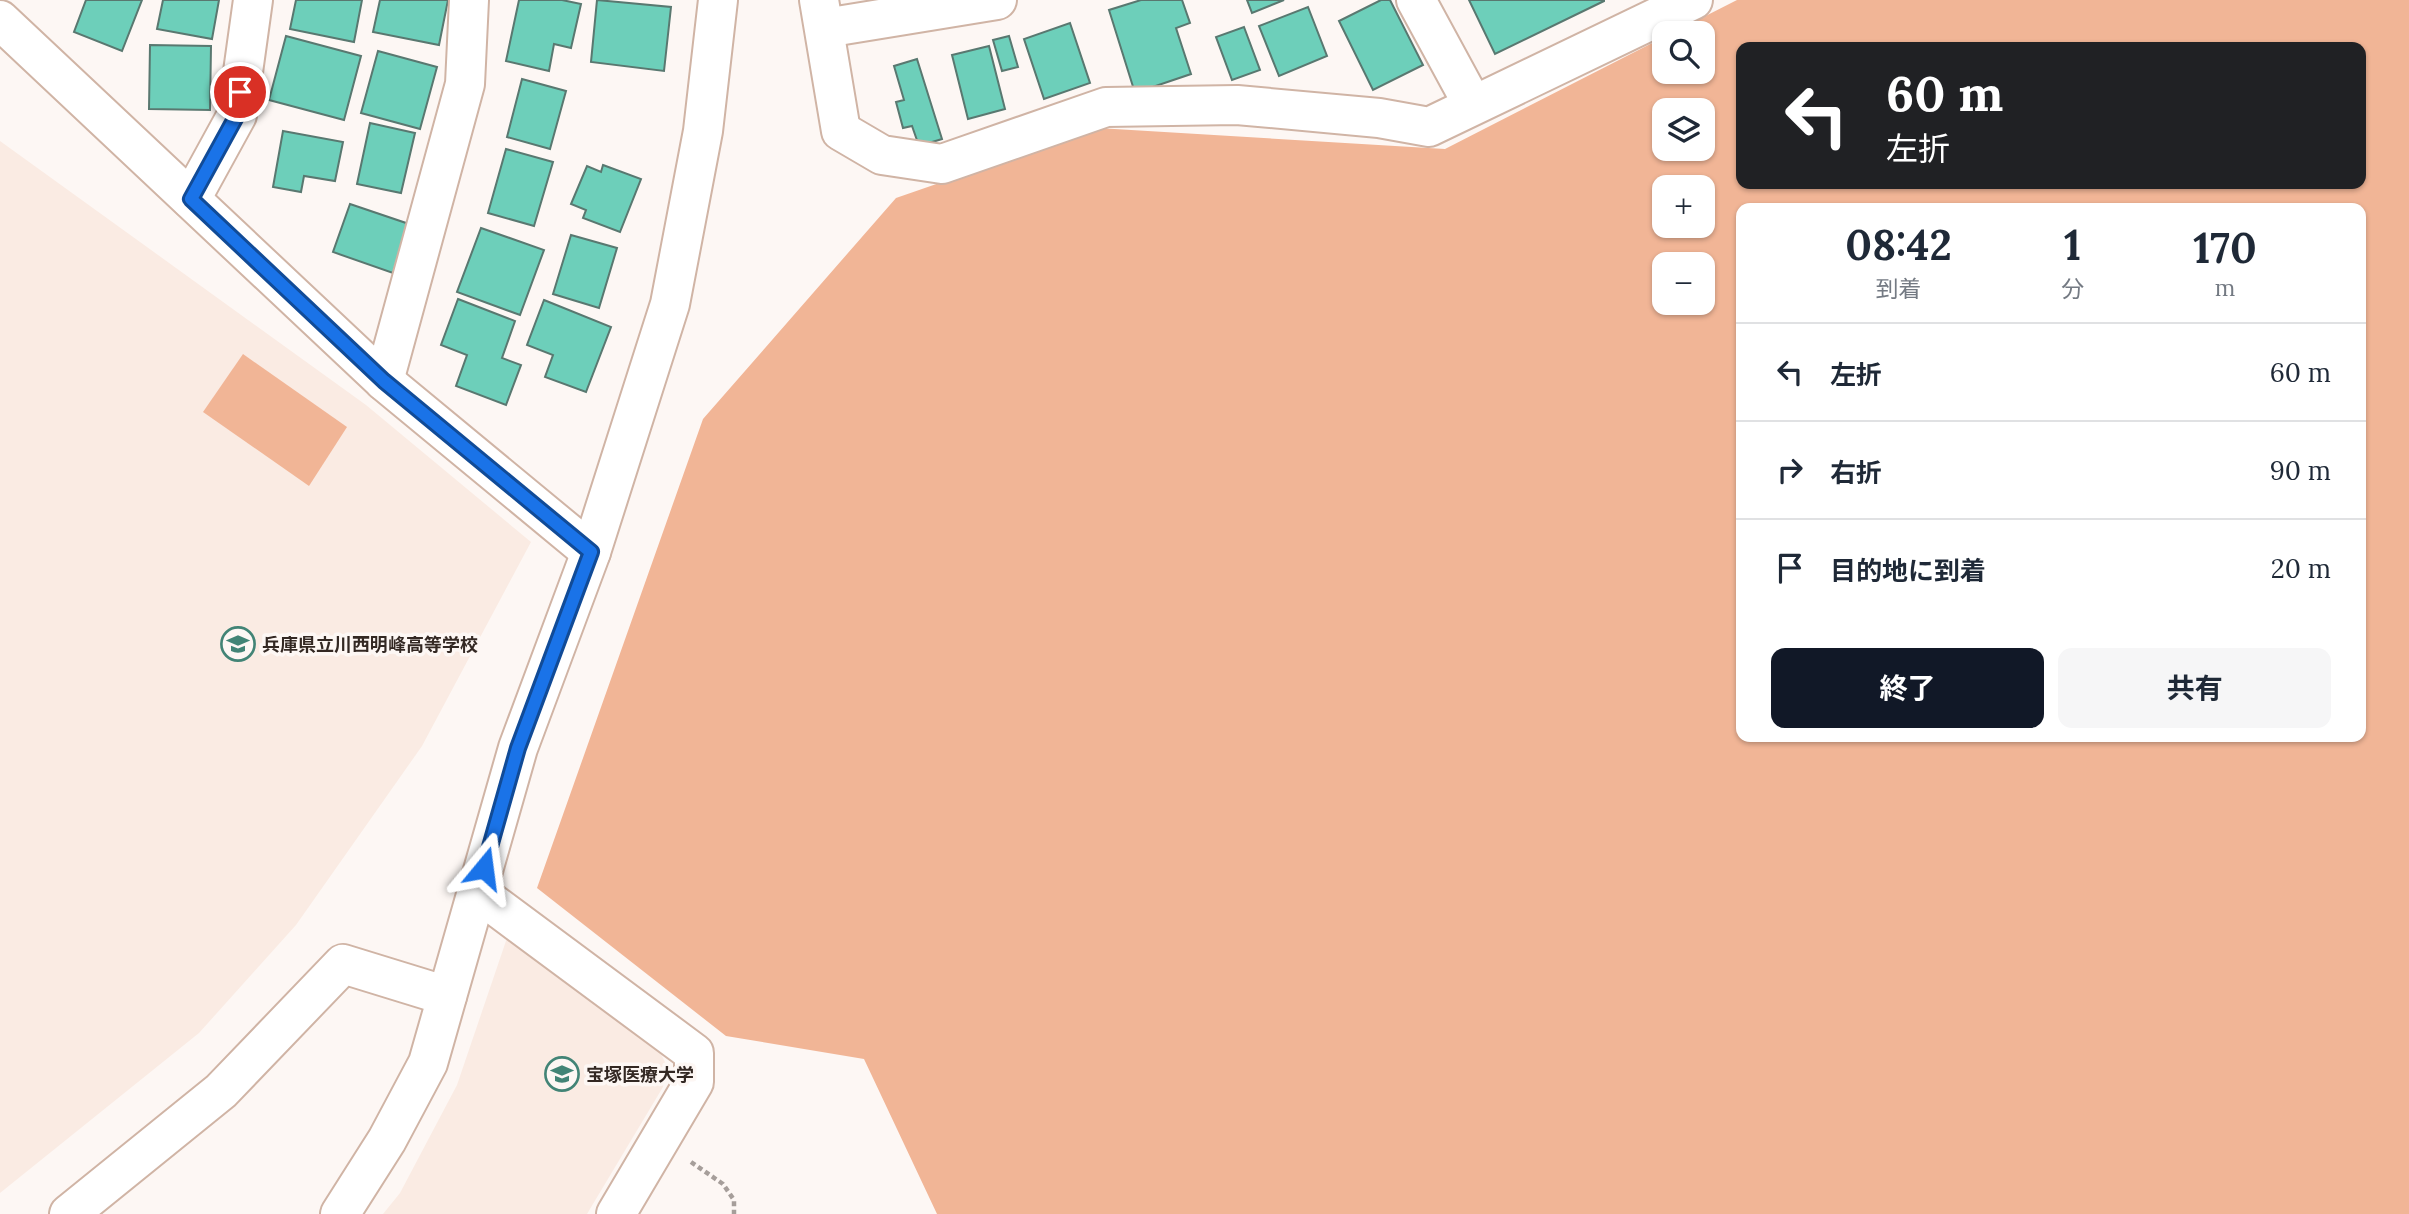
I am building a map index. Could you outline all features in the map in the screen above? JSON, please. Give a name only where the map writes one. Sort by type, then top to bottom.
[{"type":"street","points":[[191,199],[237,115],[253,0]]},
{"type":"street","points":[[384,381],[465,85],[469,0]]},
{"type":"street","points":[[340,1214],[387,1140],[428,1063],[518,748],[591,552],[670,304],[703,131],[718,0]]},
{"type":"street","points":[[997,0],[822,14],[841,131],[882,155],[942,164],[1106,107],[1237,105],[1378,118],[1429,127],[1693,0]]},
{"type":"street","points":[[1416,0],[1474,105]]},
{"type":"street","points":[[0,20],[384,381],[591,552]]},
{"type":"street","points":[[477,891],[694,1053],[694,1082],[616,1214]]},
{"type":"street","points":[[69,1214],[221,1091],[343,964],[447,996]]},
{"type":"path","points":[[723,1184],[734,1200],[734,1214]]},
{"type":"shaded area","points":[[1737,0],[2409,0],[2409,1214],[937,1214],[864,1059],[726,1036],[537,888],[703,419],[896,198],[1098,128],[1445,149],[1652,43],[1652,84],[1715,84],[1715,21],[1696,21]]},
{"type":"shaded area","name":"兵庫県立川西明峰高等学校","points":[[0,141],[366,405],[531,542],[422,746],[296,925],[199,1033],[0,1193]]},
{"type":"shaded area","points":[[243,354],[347,427],[309,486],[203,412]]},
{"type":"shaded area","name":"宝塚医療大学","points":[[507,938],[655,1042],[666,1064],[663,1087],[587,1214],[383,1214],[400,1193],[457,1085]]},
{"type":"building","points":[[86,0],[142,0],[122,51],[74,32]]},
{"type":"building","points":[[163,0],[219,0],[212,39],[157,29]]},
{"type":"building","points":[[296,0],[362,0],[354,42],[290,29]]},
{"type":"building","points":[[380,0],[448,0],[439,45],[373,32]]},
{"type":"building","points":[[519,0],[562,0],[581,4],[571,48],[554,44],[549,71],[506,61]]},
{"type":"building","points":[[597,0],[671,7],[664,71],[591,62]]},
{"type":"building","points":[[1141,0],[1182,0],[1190,23],[1176,28],[1191,74],[1135,93],[1109,10]]},
{"type":"building","points":[[1247,0],[1284,0],[1252,13]]},
{"type":"building","points":[[1381,0],[1390,0],[1423,65],[1373,90],[1339,21]]},
{"type":"building","points":[[1469,0],[1604,0],[1604,1],[1495,54]]},
{"type":"building","points":[[1308,7],[1327,56],[1279,76],[1259,26]]},
{"type":"building","points":[[1070,23],[1090,83],[1044,99],[1024,39]]},
{"type":"building","points":[[1244,27],[1260,70],[1232,80],[1216,37]]},
{"type":"building","points":[[286,36],[361,56],[344,120],[269,100]]},
{"type":"building","points":[[1009,36],[1018,67],[1002,71],[993,40]]},
{"type":"building","points":[[150,45],[211,46],[210,110],[149,109]]},
{"type":"building","points":[[989,46],[1005,109],[968,119],[952,55]]},
{"type":"building","points":[[378,51],[437,67],[420,129],[361,113]]},
{"type":"building","points":[[917,59],[942,139],[919,146],[912,126],[903,128],[896,102],[904,100],[894,66]]},
{"type":"building","points":[[522,79],[566,91],[550,149],[507,137]]},
{"type":"building","points":[[370,123],[415,133],[401,193],[357,184]]},
{"type":"building","points":[[283,131],[343,142],[335,181],[304,176],[301,192],[273,187]]},
{"type":"building","points":[[506,149],[553,162],[534,226],[488,213]]},
{"type":"building","points":[[603,165],[641,179],[620,232],[583,218],[586,210],[571,204],[587,166],[601,172]]},
{"type":"building","points":[[350,204],[409,224],[393,273],[333,252]]},
{"type":"building","points":[[481,228],[544,250],[520,315],[457,292]]},
{"type":"building","points":[[571,235],[617,248],[599,308],[553,294]]},
{"type":"building","points":[[458,299],[515,321],[502,358],[521,365],[506,405],[456,386],[467,355],[441,345]]},
{"type":"building","points":[[544,300],[611,327],[586,392],[545,377],[553,355],[527,345]]},
{"type":"place","name":"兵庫県立川西明峰高等学校","points":[[238,644]]},
{"type":"place","name":"宝塚医療大学","points":[[562,1074]]},
{"type":"route","points":[[240,92],[237,115],[191,199],[384,381],[591,552],[518,748],[484,868]]}]
